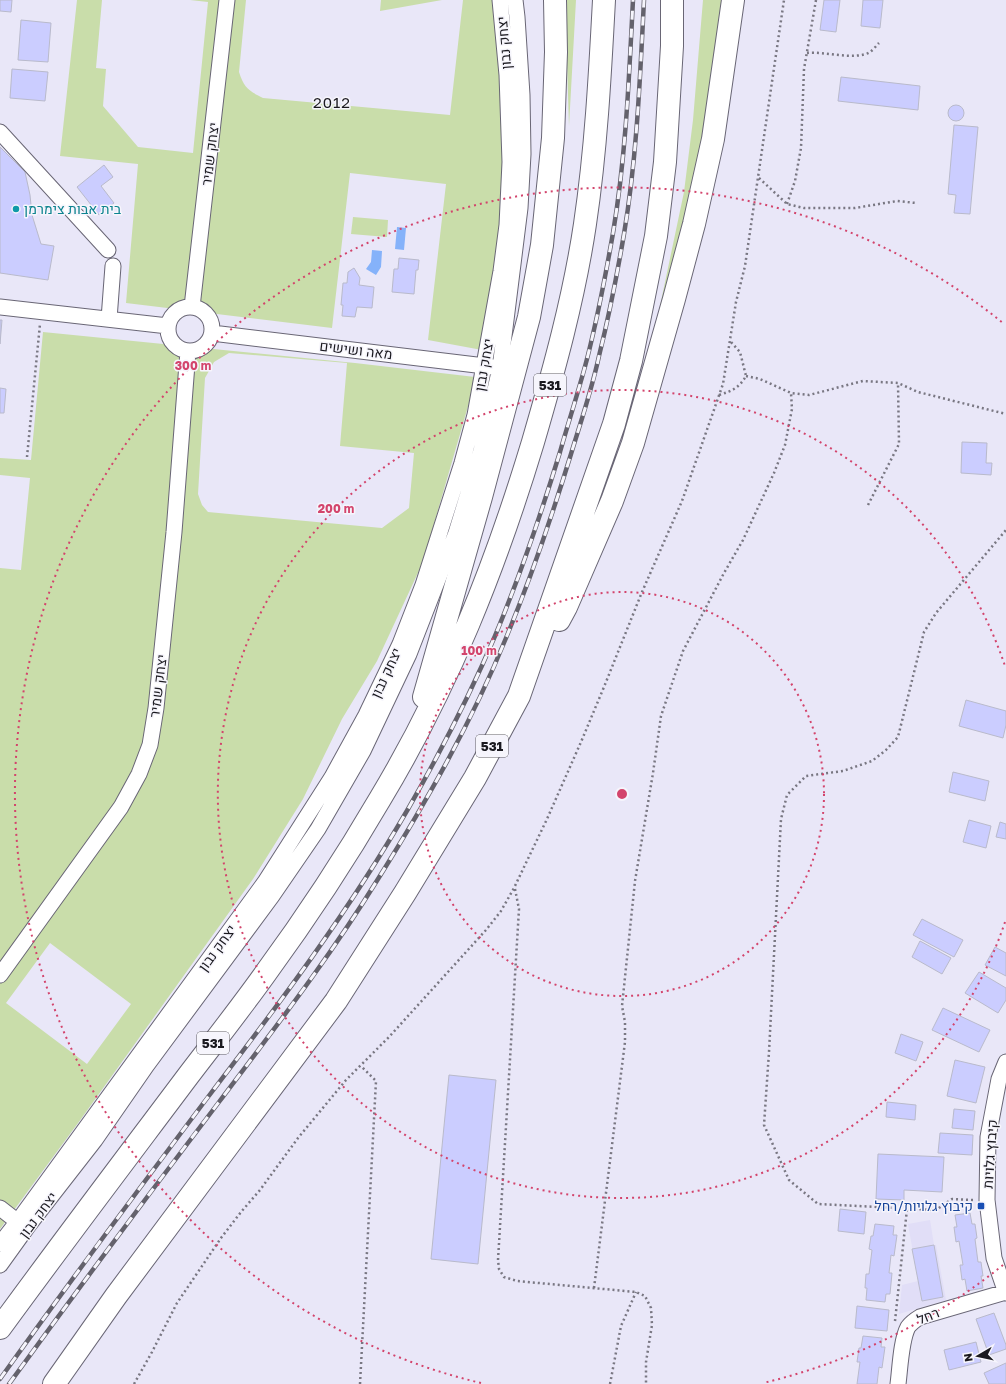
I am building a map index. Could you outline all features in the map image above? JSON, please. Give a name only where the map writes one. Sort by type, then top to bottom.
[{"type":"highway","points":[[410,747],[481,497],[532,303],[542,245],[553,138],[556,52],[555,0]]},
{"type":"highway","name":"531","points":[[0,1328],[291,938],[343,860],[382,797],[438,692],[469,625],[518,492],[560,350],[585,226],[592,173],[602,47],[604,0]]},
{"type":"highway","name":"531","points":[[54,1384],[116,1296],[336,1001],[414,880],[474,778],[519,696],[614,424],[631,361],[656,236],[665,162],[672,46],[672,0]]},
{"type":"highway","points":[[519,696],[566,607],[612,500],[633,443],[694,224],[712,139],[733,0]]},
{"type":"street","name":"יצחק שמיר","points":[[192,307],[227,0]]},
{"type":"street","name":"יצחק נבון","points":[[0,1244],[18,1222],[265,882],[332,777],[366,714],[400,644],[423,585],[462,463],[473,422],[501,272],[507,225],[510,162],[507,75],[500,0]]},
{"type":"street","name":"יצחק נבון","points":[[0,1265],[28,1226],[95,1140],[147,1065],[272,896],[318,829],[363,751],[409,654],[456,533],[481,451],[500,368],[520,208],[524,154],[522,87],[515,0]]},
{"type":"street","points":[[0,132],[108,250]]},
{"type":"street","points":[[110,319],[113,266]]},
{"type":"street","points":[[192,307],[200,309],[207,314],[211,322],[212,333],[207,344],[202,348],[195,351],[188,351],[179,348],[174,344],[169,335],[168,326],[172,316],[179,310],[192,307]]},
{"type":"street","points":[[0,308],[168,326]]},
{"type":"street","name":"מאה ושישים","points":[[212,333],[500,368]]},
{"type":"street","name":"יצחק שמיר","points":[[0,975],[121,807],[139,774],[150,745],[156,708],[173,539],[188,351]]},
{"type":"street","name":"קיבוץ גלויות","points":[[1006,1062],[1000,1079],[988,1137],[987,1200],[994,1258],[1006,1292]]},
{"type":"street","points":[[0,1208],[18,1222]]},
{"type":"street","name":"רחל","points":[[898,1384],[904,1336],[908,1327],[920,1316],[1006,1292]]},
{"type":"path","points":[[134,1384],[177,1303],[240,1212],[260,1190],[298,1138],[346,1080],[422,1002],[501,911],[514,888],[547,819],[581,742],[642,592],[682,501],[723,384],[736,302],[745,266],[772,72],[784,0]]},
{"type":"path","points":[[788,204],[795,181],[801,148],[804,69],[816,0]]},
{"type":"path","points":[[807,53],[818,52],[848,56],[862,55],[871,52],[878,43]]},
{"type":"path","points":[[758,178],[788,204],[804,208],[855,208],[897,201],[916,203]]},
{"type":"path","points":[[27,457],[42,312]]},
{"type":"path","points":[[719,395],[731,391],[741,384],[746,376],[740,352],[730,341]]},
{"type":"path","points":[[746,376],[760,379],[791,392],[809,395],[863,382],[898,383],[918,392],[1006,414]]},
{"type":"path","points":[[868,505],[899,444],[898,383]]},
{"type":"path","points":[[594,1288],[625,1042],[625,1022],[622,1006],[635,881],[653,773],[660,716],[683,651],[743,540],[774,473],[785,445],[792,409],[791,392]]},
{"type":"path","points":[[987,1200],[952,1199],[936,1210],[818,1204],[789,1180],[764,1125],[782,819],[787,795],[806,776],[843,771],[872,761],[886,750],[898,737],[924,632],[936,613],[1006,530]]},
{"type":"path","points":[[514,888],[519,909],[498,1260],[499,1269],[504,1277],[517,1281],[636,1292],[645,1296],[651,1308],[652,1325],[646,1362],[646,1384]]},
{"type":"path","points":[[360,1384],[376,1080],[361,1066]]},
{"type":"path","points":[[904,1336],[897,1332],[894,1326],[907,1209]]},
{"type":"path","points":[[610,1384],[621,1326],[636,1292]]},
{"type":"shaded area","points":[[930,1220],[946,1300],[899,1314],[902,1285],[918,1281],[908,1224]]},
{"type":"green space","points":[[77,0],[102,0],[96,68],[106,69],[103,106],[138,147],[193,153],[208,2],[190,0],[246,0],[239,72],[245,85],[254,93],[263,98],[450,115],[463,0],[520,0],[525,124],[482,350],[428,340],[446,184],[350,173],[332,328],[126,303],[138,164],[60,156]]},
{"type":"green space","points":[[381,0],[442,0],[380,11]]},
{"type":"green space","points":[[565,0],[576,0],[569,126]]},
{"type":"green space","points":[[703,0],[725,0],[713,81],[686,222],[652,344],[684,192],[693,120]]},
{"type":"green space","points":[[353,217],[388,220],[387,237],[351,234]]},
{"type":"green space","points":[[43,332],[355,363],[475,377],[469,403],[423,562],[377,661],[342,719],[303,799],[253,879],[81,1119],[0,1229],[0,568],[21,570],[30,478],[0,475],[0,458],[31,460]],"holes":[[[229,353],[347,363],[340,446],[414,453],[409,508],[382,528],[208,512],[202,505],[198,494],[205,378],[214,362]],[[50,943],[131,1004],[87,1064],[6,1003]]]},
{"type":"water","points":[[397,227],[406,228],[404,250],[395,249]]},
{"type":"water","points":[[372,250],[382,251],[381,267],[376,275],[366,269],[371,262]]},
{"type":"building","points":[[0,0],[12,0],[11,12],[0,11]]},
{"type":"building","points":[[824,0],[840,0],[836,32],[820,30]]},
{"type":"building","points":[[863,0],[883,0],[880,28],[861,26]]},
{"type":"building","points":[[21,20],[51,23],[48,62],[18,60]]},
{"type":"building","points":[[12,69],[48,72],[45,101],[10,98]]},
{"type":"building","points":[[841,77],[920,86],[918,110],[838,101]]},
{"type":"building","points":[[956,105],[963,110],[964,113],[959,120],[956,121],[949,116],[948,113],[953,106]]},
{"type":"building","points":[[954,125],[978,127],[970,214],[954,213],[956,195],[948,194]]},
{"type":"building","name":"בית אבות צימרמן","points":[[0,147],[25,172],[30,195],[32,215],[41,244],[54,246],[48,280],[0,273]]},
{"type":"building","points":[[104,165],[113,177],[101,186],[114,203],[99,215],[77,187]]},
{"type":"building","points":[[399,258],[419,260],[418,270],[416,270],[414,294],[392,292],[394,269],[398,269]]},
{"type":"building","points":[[354,268],[360,278],[359,285],[374,287],[372,308],[357,307],[355,317],[342,316],[343,305],[341,305],[343,283],[347,283],[348,272]]},
{"type":"building","points":[[0,320],[2,320],[0,344]]},
{"type":"building","points":[[0,388],[6,389],[4,413],[0,413]]},
{"type":"building","points":[[962,442],[987,443],[986,463],[992,463],[991,475],[961,473]]},
{"type":"building","points":[[966,700],[1006,711],[1006,725],[1003,738],[959,726]]},
{"type":"building","points":[[953,772],[989,781],[985,801],[949,792]]},
{"type":"building","points":[[969,820],[991,826],[986,848],[963,842]]},
{"type":"building","points":[[1000,822],[1006,824],[1006,839],[996,837]]},
{"type":"building","points":[[922,919],[963,940],[954,957],[913,935]]},
{"type":"building","points":[[920,941],[951,958],[942,974],[912,957]]},
{"type":"building","points":[[995,947],[1006,953],[1006,976],[985,965]]},
{"type":"building","points":[[979,972],[1006,988],[1006,1000],[998,1013],[965,993]]},
{"type":"building","points":[[943,1008],[990,1030],[979,1052],[932,1030]]},
{"type":"building","points":[[901,1034],[923,1042],[916,1061],[895,1053]]},
{"type":"building","points":[[955,1060],[985,1067],[976,1103],[947,1096]]},
{"type":"building","points":[[449,1075],[496,1080],[478,1264],[431,1259]]},
{"type":"building","points":[[887,1102],[916,1105],[915,1120],[886,1117]]},
{"type":"building","points":[[954,1109],[975,1111],[973,1130],[952,1128]]},
{"type":"building","points":[[940,1133],[973,1135],[972,1155],[938,1153]]},
{"type":"building","points":[[878,1154],[944,1157],[942,1192],[904,1190],[904,1200],[876,1199]]},
{"type":"building","points":[[840,1209],[866,1212],[864,1234],[838,1231]]},
{"type":"building","points":[[970,1213],[972,1224],[975,1224],[977,1238],[975,1239],[978,1262],[981,1262],[983,1288],[967,1291],[965,1279],[962,1280],[960,1265],[963,1265],[959,1241],[956,1242],[954,1227],[957,1227],[955,1215]]},
{"type":"building","points":[[875,1224],[894,1226],[893,1235],[897,1235],[894,1256],[891,1255],[889,1273],[892,1273],[890,1294],[886,1294],[885,1302],[866,1300],[866,1274],[869,1274],[872,1250],[869,1249]]},
{"type":"building","points":[[934,1245],[943,1297],[922,1301],[912,1249]]},
{"type":"building","points":[[857,1306],[889,1310],[887,1331],[855,1328]]},
{"type":"building","points":[[994,1313],[1006,1345],[1006,1349],[989,1355],[976,1319]]},
{"type":"building","points":[[863,1336],[882,1338],[881,1347],[885,1347],[882,1368],[879,1367],[877,1384],[857,1384],[860,1362],[857,1362]]},
{"type":"building","points":[[976,1342],[981,1362],[949,1370],[944,1350]]},
{"type":"building","points":[[1006,1363],[1006,1384],[989,1384],[984,1373]]},
{"type":"railway","points":[[0,1379],[103,1237],[287,992],[338,920],[408,809],[465,702],[495,636],[522,568],[560,452],[592,340],[602,294],[621,175],[633,0]]},
{"type":"railway","points":[[9,1384],[113,1242],[281,1020],[360,908],[431,791],[463,731],[493,669],[541,547],[590,393],[606,326],[624,234],[632,176],[644,0]]},
{"type":"place","name":"בית אבות צימרמן","points":[[16,209]]},
{"type":"place","name":"קיבוץ גלויות/רחל","points":[[981,1206]]},
{"type":"district","name":"2012","points":[[332,103]]}]
